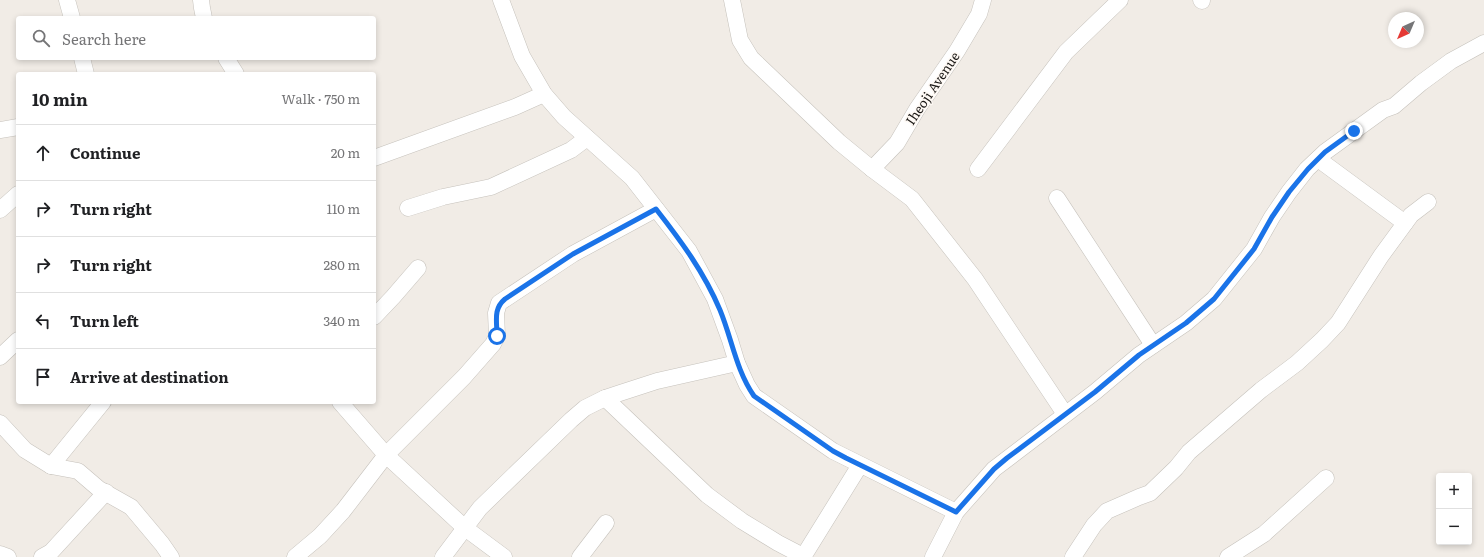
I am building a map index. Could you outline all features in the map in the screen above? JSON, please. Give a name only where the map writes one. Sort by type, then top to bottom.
[{"type":"street","points":[[67,0],[71,16]]},
{"type":"street","points":[[201,0],[204,16]]},
{"type":"street","points":[[501,0],[522,56],[544,94],[564,117],[632,178],[689,251],[715,299],[737,364],[754,396],[833,451],[956,512]]},
{"type":"street","points":[[732,0],[740,40],[751,58],[839,142],[872,169],[912,198],[975,279],[1065,414]]},
{"type":"street","name":"Iheoji Avenue","points":[[872,169],[897,143],[917,109],[957,51],[979,14],[983,0]]},
{"type":"street","points":[[978,169],[1066,52],[1120,0]]},
{"type":"street","points":[[933,557],[956,512],[994,469],[1153,345],[1186,323],[1214,299],[1254,249],[1272,217],[1289,192],[1308,169],[1325,152],[1383,110],[1394,106],[1421,83],[1451,61],[1484,42]]},
{"type":"street","points":[[82,60],[86,72]]},
{"type":"street","points":[[227,60],[235,72]]},
{"type":"street","points":[[376,157],[515,107],[544,94]]},
{"type":"street","points":[[0,130],[16,127]]},
{"type":"street","points":[[408,208],[443,197],[491,187],[571,150],[587,138]]},
{"type":"street","points":[[1318,159],[1405,223]]},
{"type":"street","points":[[0,210],[16,196]]},
{"type":"street","points":[[1057,198],[1153,345]]},
{"type":"street","points":[[1073,557],[1094,525],[1107,511],[1150,493],[1176,468],[1189,452],[1261,390],[1297,363],[1322,340],[1338,323],[1381,256],[1411,215],[1428,202]]},
{"type":"street","points":[[295,557],[320,536],[343,511],[386,455],[464,377],[493,344],[497,336],[496,313],[499,303],[573,254],[656,209]]},
{"type":"street","points":[[376,315],[418,268]]},
{"type":"street","points":[[0,357],[16,342]]},
{"type":"street","points":[[443,557],[480,508],[585,408],[605,398],[657,381],[737,364]]},
{"type":"street","points":[[605,398],[707,495],[742,521],[803,557],[860,465]]},
{"type":"street","points":[[51,466],[101,404]]},
{"type":"street","points":[[342,404],[386,455],[465,528],[504,557]]},
{"type":"street","points":[[0,424],[25,450],[51,466],[78,472],[99,489],[123,502],[138,514],[171,557]]},
{"type":"street","points":[[1228,557],[1264,534],[1326,478]]},
{"type":"street","points":[[42,557],[51,552],[106,492]]},
{"type":"street","points":[[580,557],[606,523]]},
{"type":"street","points":[[0,554],[8,557]]},
{"type":"route","points":[[497,336],[496,313],[499,303],[573,254],[656,209],[689,251],[715,299],[737,364],[754,396],[833,451],[956,512],[994,469],[1007,458],[1095,392],[1139,355],[1186,323],[1214,299],[1254,249],[1272,217],[1289,192],[1308,169],[1325,152],[1354,131]]}]
